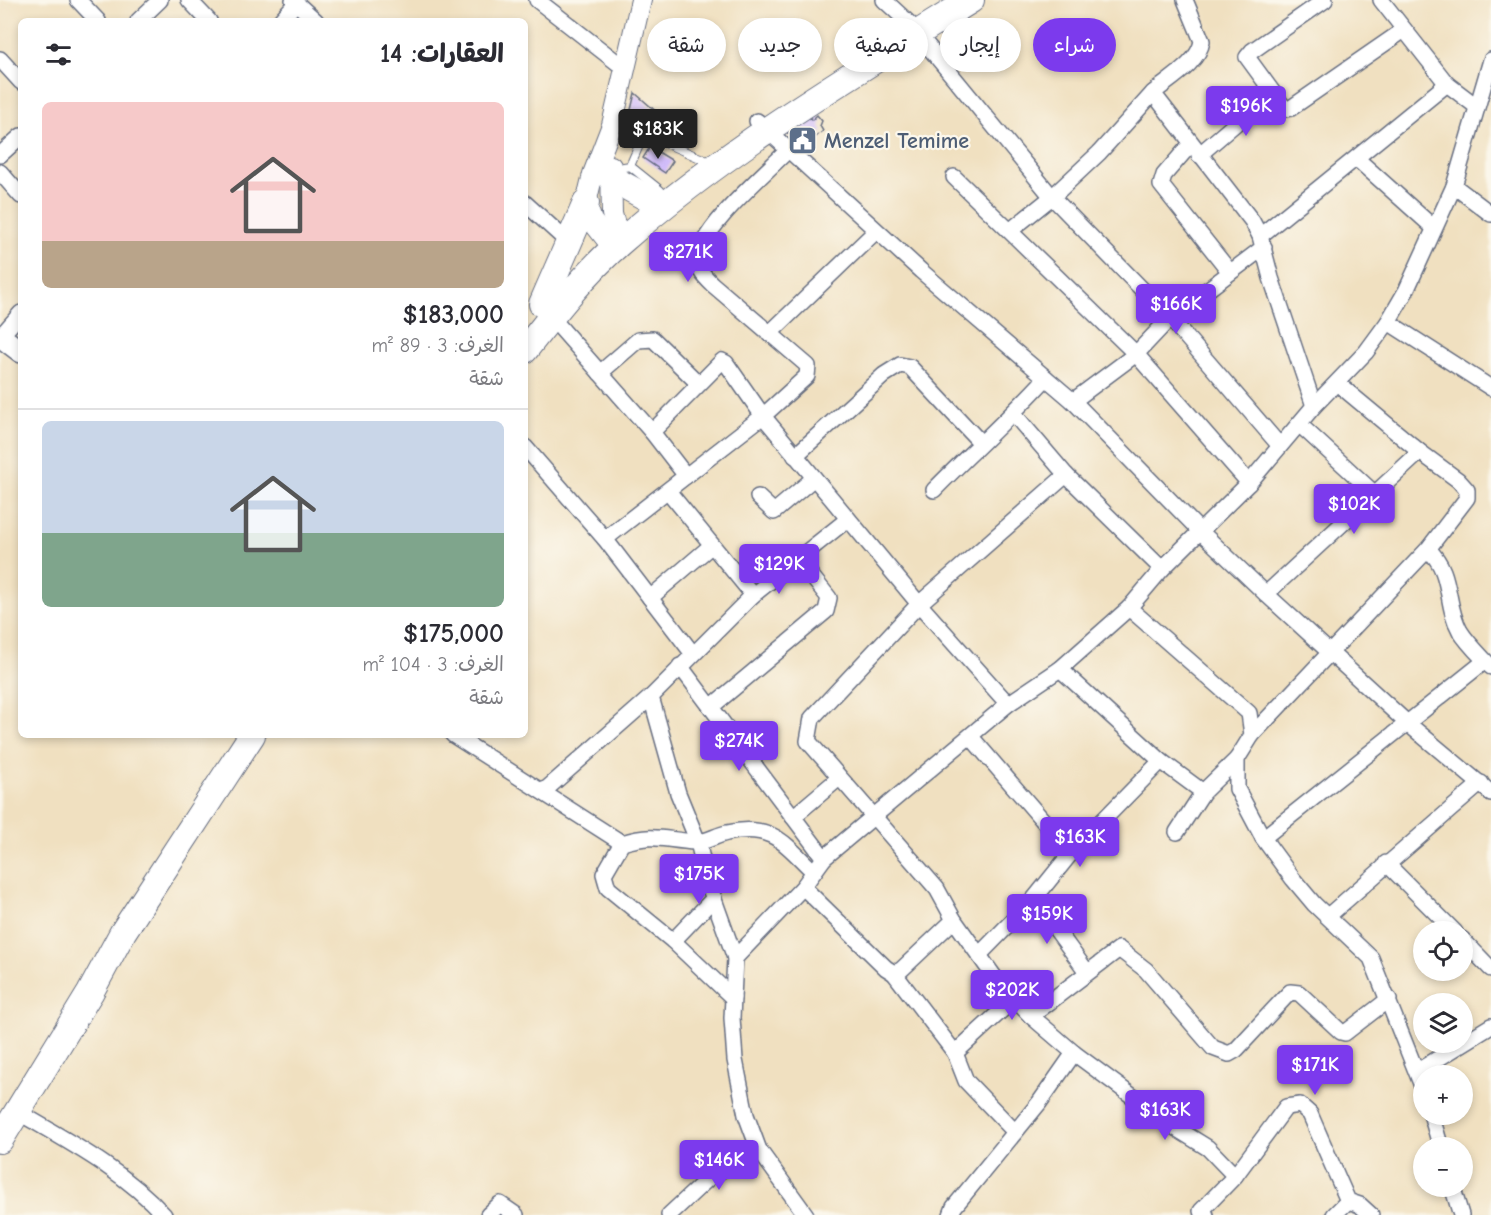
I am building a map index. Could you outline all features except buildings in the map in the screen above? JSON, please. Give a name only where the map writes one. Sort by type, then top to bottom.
[{"type":"highway","points":[[924,18],[945,0]]},
{"type":"highway","points":[[928,21],[971,0]]},
{"type":"highway","points":[[613,239],[710,163],[845,72]]},
{"type":"highway","points":[[528,324],[546,310],[655,194],[710,163]]},
{"type":"highway","points":[[611,172],[655,194]]},
{"type":"highway","points":[[528,344],[546,310],[568,242],[586,203]]},
{"type":"highway","points":[[0,1140],[90,993],[123,932],[250,738]]},
{"type":"main road","points":[[0,336],[18,350]]},
{"type":"street","points":[[78,0],[96,18]]},
{"type":"street","points":[[141,18],[160,0]]},
{"type":"street","points":[[189,0],[206,18]]},
{"type":"street","points":[[537,0],[624,68]]},
{"type":"street","points":[[613,239],[611,172],[614,119],[641,0]]},
{"type":"street","points":[[884,0],[903,18]]},
{"type":"street","points":[[1011,230],[1052,197],[1099,153],[1153,93],[1196,56],[1203,41],[1185,0]]},
{"type":"street","points":[[1325,0],[1249,54],[1248,60],[1284,109],[1291,108],[1404,30]]},
{"type":"street","points":[[1381,0],[1447,84],[1476,106]]},
{"type":"street","points":[[282,18],[294,1],[313,18]]},
{"type":"street","points":[[928,46],[1052,197],[1170,318],[1280,446]]},
{"type":"street","points":[[0,59],[18,79]]},
{"type":"street","points":[[735,958],[803,887],[824,858],[1008,704],[1060,669],[1129,608],[1162,569],[1250,483],[1314,406],[1366,352],[1388,322],[1406,291],[1454,186],[1491,60]]},
{"type":"street","points":[[1073,401],[1136,354],[1170,318],[1230,272],[1262,241],[1424,100],[1447,84]]},
{"type":"street","points":[[1153,93],[1194,150],[1252,221],[1262,241],[1271,278],[1314,406]]},
{"type":"street","points":[[1230,272],[1161,185],[1164,175],[1271,93]]},
{"type":"street","points":[[762,126],[876,231],[1073,401],[1201,532],[1266,594],[1406,722],[1486,788],[1386,863],[1328,916]]},
{"type":"street","points":[[0,156],[18,139]]},
{"type":"street","points":[[605,538],[668,492],[763,416],[807,376],[808,366],[702,274],[698,261],[708,232],[788,150]]},
{"type":"street","points":[[1357,159],[1434,228]]},
{"type":"street","points":[[0,172],[18,193]]},
{"type":"street","points":[[611,172],[586,203],[588,213],[613,239]]},
{"type":"street","points":[[954,177],[1136,354],[1250,483]]},
{"type":"street","points":[[1454,186],[1491,214]]},
{"type":"street","points":[[528,206],[568,242]]},
{"type":"street","points":[[769,334],[876,231]]},
{"type":"street","points":[[546,310],[652,432],[686,476]]},
{"type":"street","points":[[0,336],[18,316]]},
{"type":"street","points":[[1388,322],[1491,388]]},
{"type":"street","points":[[600,373],[638,340],[645,338],[653,339],[698,383]]},
{"type":"street","points":[[652,432],[718,364],[726,363],[763,416],[795,456],[919,604],[1008,704]]},
{"type":"street","points":[[795,456],[884,375],[900,365],[910,367],[980,442]]},
{"type":"street","points":[[934,490],[980,442],[1014,414],[1046,378]]},
{"type":"street","points":[[1177,832],[1203,792],[1237,759],[1252,735],[1328,652],[1428,549],[1467,498],[1468,493],[1458,480],[1420,452],[1337,382]]},
{"type":"street","points":[[1014,414],[1066,475],[1162,569]]},
{"type":"street","points":[[1299,424],[1375,494]]},
{"type":"street","points":[[528,450],[605,538],[693,654]]},
{"type":"street","points":[[1266,594],[1420,452]]},
{"type":"street","points":[[1066,475],[919,604],[812,718],[808,741],[937,889],[954,920],[1014,999],[1074,1053],[1174,1127],[1208,1148],[1235,1176]]},
{"type":"street","points":[[758,497],[774,512],[814,478]]},
{"type":"street","points":[[668,492],[753,595]]},
{"type":"street","points":[[543,792],[651,696],[753,595],[848,519]]},
{"type":"street","points":[[650,598],[712,545]]},
{"type":"street","points":[[1263,838],[1406,722],[1488,664],[1461,631],[1451,605],[1444,571],[1428,549]]},
{"type":"street","points":[[711,707],[826,611],[829,598],[798,559]]},
{"type":"street","points":[[1129,608],[1249,713],[1252,735]]},
{"type":"street","points":[[681,666],[824,858]]},
{"type":"street","points":[[1060,669],[1161,761],[1203,792]]},
{"type":"street","points":[[651,696],[678,793],[698,843],[735,958],[733,998],[735,1060],[746,1115],[759,1150],[806,1215]]},
{"type":"street","points":[[971,737],[1071,853]]},
{"type":"street","points":[[458,738],[622,843]]},
{"type":"street","points":[[1237,759],[1237,789],[1263,838],[1300,887],[1371,958],[1416,1065]]},
{"type":"street","points":[[979,955],[1034,899],[1071,853],[1161,761]]},
{"type":"street","points":[[793,817],[839,778]]},
{"type":"street","points":[[733,998],[673,941],[608,888],[604,882],[604,874],[622,843],[646,836],[698,843],[725,833],[754,829],[778,837],[814,872]]},
{"type":"street","points":[[1386,863],[1444,921]]},
{"type":"street","points":[[803,887],[886,968],[894,973],[955,1053],[966,1081],[1015,1132]]},
{"type":"street","points":[[673,941],[714,898]]},
{"type":"street","points":[[1034,899],[1087,972]]},
{"type":"street","points":[[894,973],[901,970],[954,920]]},
{"type":"street","points":[[1473,950],[1491,969]]},
{"type":"street","points":[[1031,1016],[1113,952],[1124,951],[1146,970],[1213,1048],[1229,1054],[1236,1050],[1290,992],[1299,993],[1341,1032],[1345,1033],[1389,999]]},
{"type":"street","points":[[955,1053],[1014,999]]},
{"type":"street","points":[[1428,1065],[1491,1026]]},
{"type":"street","points":[[951,1215],[954,1207],[1040,1103],[1074,1053]]},
{"type":"street","points":[[1201,1214],[1235,1176],[1286,1107],[1300,1106],[1310,1114],[1348,1201],[1360,1205],[1371,1215]]},
{"type":"street","points":[[18,1112],[85,1152],[150,1200],[164,1215]]},
{"type":"street","points":[[669,1215],[712,1175],[759,1150]]},
{"type":"street","points":[[1455,1197],[1461,1215]]},
{"type":"street","points":[[1334,1215],[1348,1201]]},
{"type":"street","points":[[488,1215],[500,1204],[516,1215]]},
{"type":"lane","points":[[614,119],[710,163]]},
{"type":"lane","points":[[611,172],[644,134]]},
{"type":"place","name":"Menzel Temime","points":[[803,140]]}]
